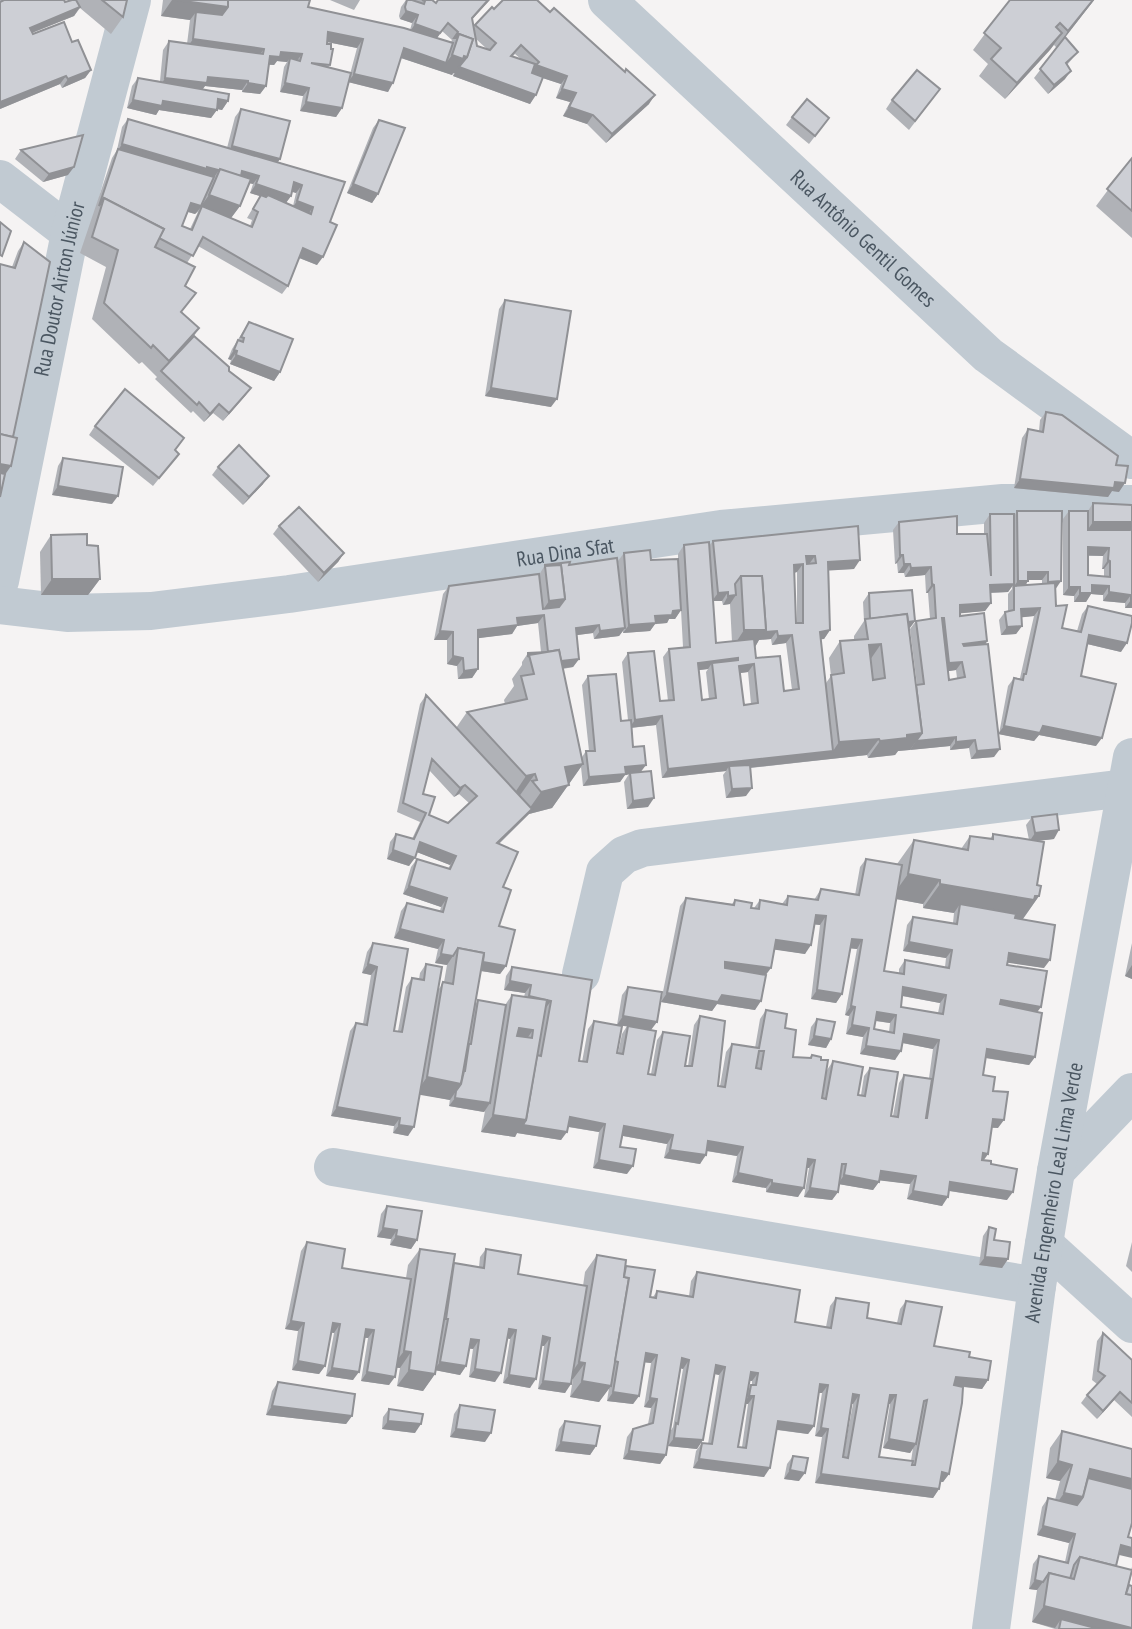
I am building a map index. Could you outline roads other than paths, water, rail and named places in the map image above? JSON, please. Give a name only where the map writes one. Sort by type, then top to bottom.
[{"type":"street","name":"Rua Doutor Airton Júnior","points":[[0,581],[70,233],[132,0]]},
{"type":"street","name":"Rua Antônio Gentil Gomes","points":[[607,0],[988,355],[1132,460]]},
{"type":"street","points":[[0,179],[70,233]]},
{"type":"street","name":"Rua Dina Sfat","points":[[0,606],[67,613],[151,611],[303,592],[721,529],[1003,503],[1132,504]]},
{"type":"street","points":[[582,974],[605,872],[624,855],[642,848],[1128,773]]},
{"type":"street","name":"Avenida Engenheiro Leal Lima Verde","points":[[990,1629],[1037,1286],[1128,773]]},
{"type":"street","points":[[1056,1171],[1132,1092]]},
{"type":"street","points":[[333,1167],[1037,1286]]},
{"type":"street","points":[[1044,1244],[1132,1324]]}]
